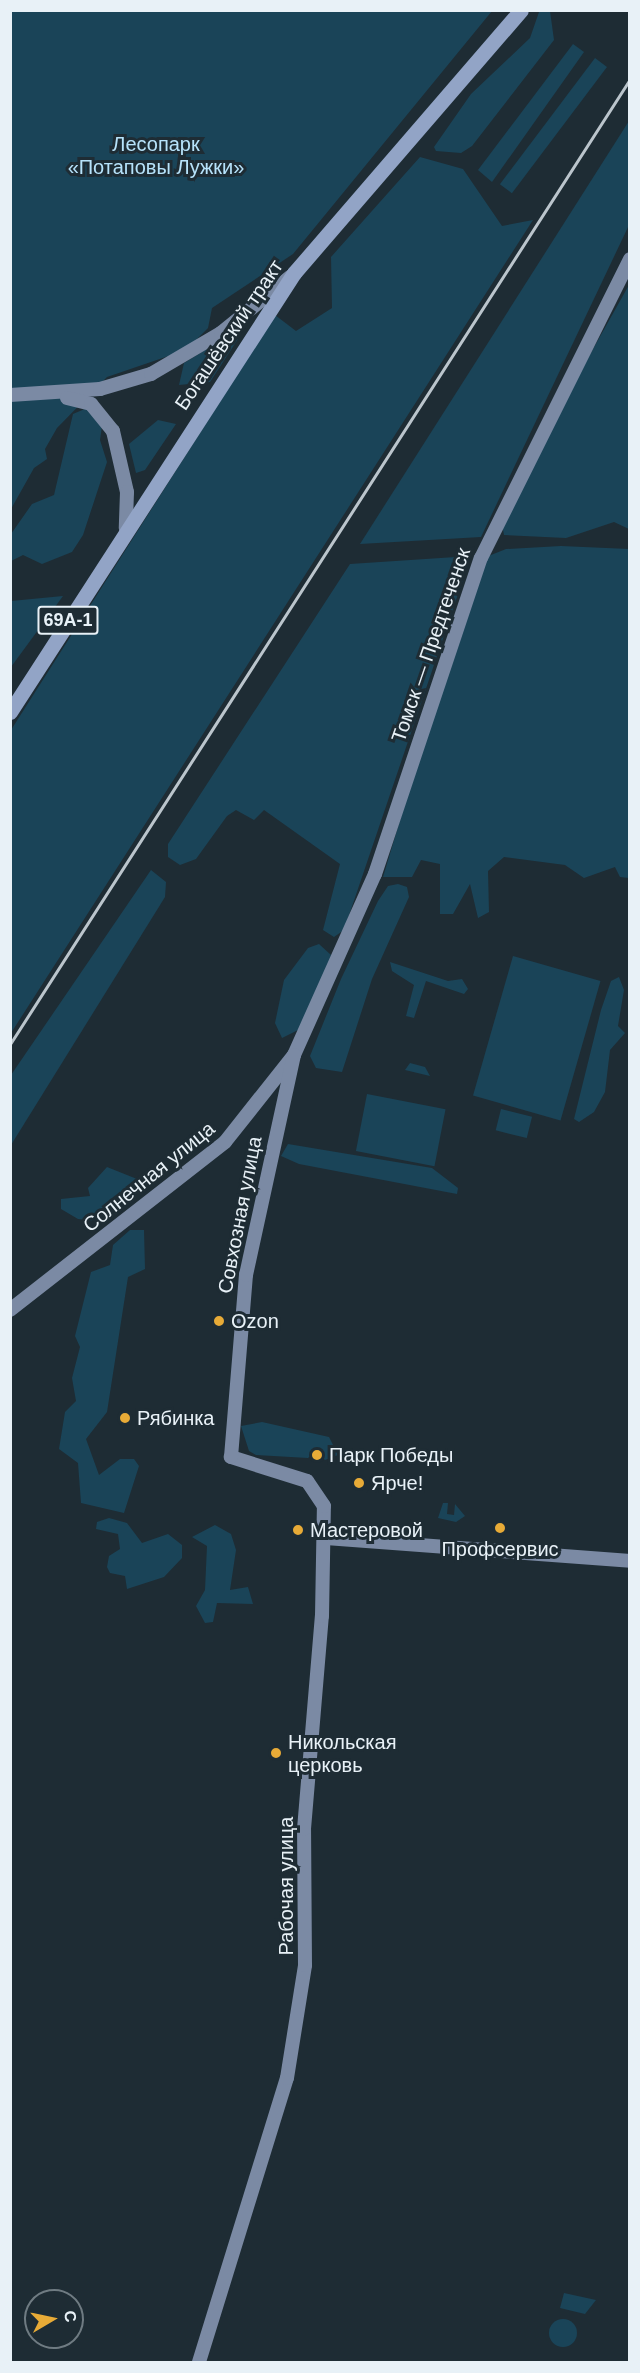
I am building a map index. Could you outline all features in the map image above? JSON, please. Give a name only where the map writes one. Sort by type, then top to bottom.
[{"type":"main road","name":"Богашёвский тракт","points":[[10,712],[126,528],[294,273],[521,10]]},
{"type":"street","name":"Томск — Предтеченск","points":[[294,1055],[368,894],[481,558],[630,259]]},
{"type":"street","points":[[38,396],[100,389],[179,360],[240,317],[294,273]]},
{"type":"street","points":[[240,317],[252,319],[255,330]]},
{"type":"street","points":[[100,389],[94,398],[118,444],[127,492],[126,528]]},
{"type":"street","points":[[10,395],[79,399],[102,414]]},
{"type":"street","points":[[127,492],[145,499]]},
{"type":"street","name":"Солнечная улица","points":[[10,1310],[225,1142],[294,1055]]},
{"type":"street","name":"Совхозная улица","points":[[231,1457],[246,1275],[294,1055]]},
{"type":"street","name":"Рабочая улица","points":[[199,2362],[287,2078],[302,2014],[304,1829],[326,1538],[324,1506],[307,1481],[231,1457]]},
{"type":"street","points":[[326,1538],[630,1561]]},
{"type":"green space","name":"Лесопарк «Потаповы Лужки»","points":[[10,11],[492,11],[293,254],[212,308],[208,328],[186,350],[107,377],[57,428],[45,449],[47,459],[34,468],[11,509]]},
{"type":"green space","points":[[550,11],[554,40],[472,146],[461,153],[436,151],[434,147],[471,94],[530,38],[539,12]]},
{"type":"green space","points":[[573,44],[584,52],[492,182],[478,170]]},
{"type":"green space","points":[[595,58],[607,67],[512,193],[500,184]]},
{"type":"green space","points":[[629,121],[629,225],[481,537],[360,544]]},
{"type":"green space","points":[[420,157],[463,169],[502,226],[533,220],[11,1033],[11,730],[275,315],[296,331],[332,308],[331,257]]},
{"type":"green space","points":[[629,285],[629,529],[614,522],[566,538],[504,535],[502,524],[535,452]]},
{"type":"green space","points":[[230,335],[238,339],[210,382],[179,385],[184,363]]},
{"type":"green space","points":[[87,408],[102,426],[100,440],[107,462],[83,535],[72,552],[42,564],[23,555],[11,561],[11,534],[32,504],[54,495],[73,414]]},
{"type":"green space","points":[[158,420],[176,424],[145,470],[136,473],[129,444]]},
{"type":"green space","points":[[561,546],[629,549],[629,878],[620,877],[615,867],[584,878],[565,865],[504,857],[488,871],[489,912],[478,918],[470,884],[453,914],[440,914],[440,864],[421,860],[412,877],[383,877],[444,673],[486,557],[506,549]]},
{"type":"green space","points":[[471,556],[344,930],[334,937],[323,930],[340,864],[264,810],[254,820],[236,810],[227,816],[196,859],[180,865],[168,857],[168,844],[350,564]]},
{"type":"green space","points":[[63,596],[11,667],[11,601]]},
{"type":"green space","points":[[151,870],[166,882],[165,897],[11,1145],[11,1075]]},
{"type":"green space","points":[[398,884],[407,887],[409,897],[372,979],[342,1072],[316,1068],[310,1056],[341,979],[378,901],[388,886]]},
{"type":"green space","points":[[319,944],[331,955],[327,969],[298,1030],[282,1038],[275,1023],[284,980],[308,948]]},
{"type":"green space","points":[[513,956],[600,981],[561,1120],[473,1095]]},
{"type":"green space","points":[[390,962],[448,981],[462,979],[468,989],[464,994],[426,981],[414,1018],[406,1016],[414,985],[392,971]]},
{"type":"green space","points":[[619,977],[624,990],[618,1026],[625,1033],[610,1050],[605,1092],[594,1112],[579,1122],[574,1119],[601,1010],[611,981]]},
{"type":"green space","points":[[410,1063],[425,1067],[430,1076],[405,1070]]},
{"type":"green space","points":[[367,1094],[446,1109],[434,1166],[356,1151]]},
{"type":"green space","points":[[501,1109],[532,1117],[527,1138],[496,1130]]},
{"type":"green space","points":[[288,1144],[432,1168],[458,1188],[457,1194],[299,1164],[281,1156]]},
{"type":"green space","points":[[107,1167],[137,1179],[141,1190],[96,1221],[78,1219],[61,1209],[61,1199],[90,1196],[88,1188]]},
{"type":"green space","points":[[130,1230],[144,1230],[145,1269],[128,1277],[107,1412],[86,1439],[99,1475],[120,1459],[134,1459],[139,1466],[124,1513],[81,1503],[78,1463],[59,1449],[65,1412],[76,1401],[72,1378],[80,1347],[75,1336],[91,1272],[110,1265],[113,1245]]},
{"type":"green space","points":[[262,1422],[329,1437],[338,1455],[325,1460],[315,1451],[308,1458],[256,1455],[249,1451],[241,1426]]},
{"type":"green space","points":[[443,1503],[448,1503],[447,1514],[454,1515],[455,1504],[465,1516],[456,1522],[438,1518]]},
{"type":"green space","points":[[109,1518],[127,1523],[142,1543],[168,1534],[182,1545],[182,1558],[164,1577],[127,1589],[125,1576],[110,1573],[107,1567],[109,1556],[120,1549],[118,1534],[96,1529],[97,1522]]},
{"type":"green space","points":[[215,1525],[231,1534],[236,1550],[230,1590],[248,1587],[253,1604],[217,1603],[213,1622],[205,1623],[196,1606],[205,1590],[207,1546],[192,1537]]},
{"type":"green space","points":[[564,2293],[596,2300],[585,2314],[560,2308]]},
{"type":"green space","points":[[563,2319],[573,2323],[577,2333],[573,2343],[563,2347],[553,2343],[549,2333],[553,2323]]},
{"type":"railway","points":[[10,1044],[630,79]]},
{"type":"place","name":"Ozon","points":[[219,1321]]},
{"type":"place","name":"Рябинка","points":[[125,1418]]},
{"type":"place","name":"Парк Победы","points":[[317,1455]]},
{"type":"place","name":"Ярче!","points":[[359,1483]]},
{"type":"place","name":"Профсервис","points":[[500,1528]]},
{"type":"place","name":"Мастеровой","points":[[298,1530]]},
{"type":"place","name":"Никольская церковь","points":[[276,1753]]}]
